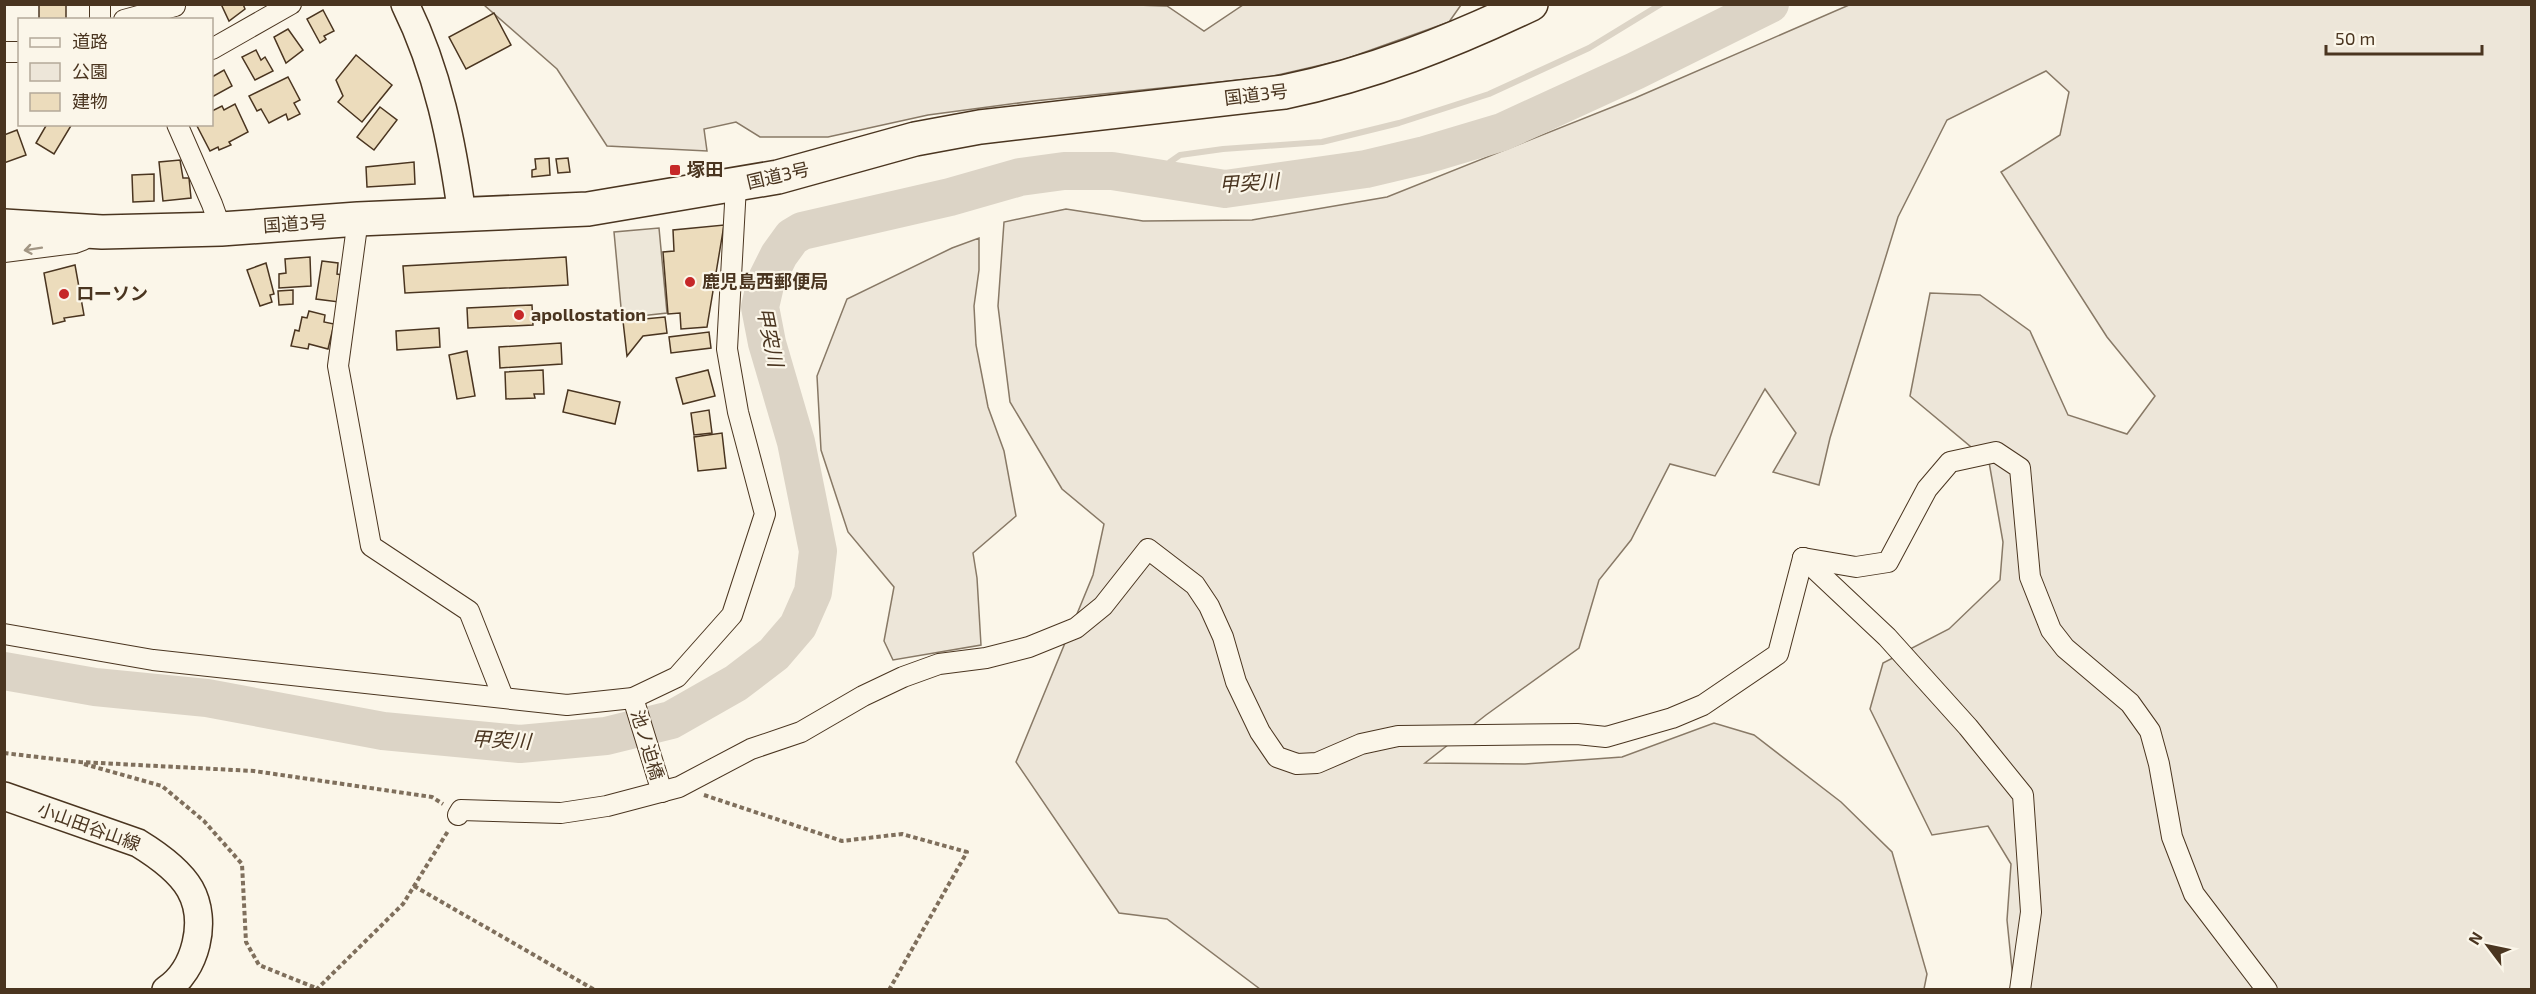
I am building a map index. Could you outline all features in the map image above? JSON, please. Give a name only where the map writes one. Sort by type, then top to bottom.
[{"type":"highway","name":"国道3号","points":[[4,226],[102,232],[220,229],[358,219],[588,209],[736,186],[778,177],[915,139],[980,127],[1272,93],[1329,83],[1383,66],[1481,28],[1531,4]]},
{"type":"main road","points":[[405,4],[420,37],[439,94],[454,162],[462,215]]},
{"type":"main road","name":"小山田谷山線","points":[[4,796],[138,843],[155,853],[183,880],[190,890],[198,918],[195,947],[192,960],[184,972],[166,990]]},
{"type":"street","points":[[213,48],[291,4]]},
{"type":"street","points":[[135,18],[178,10]]},
{"type":"street","points":[[178,126],[212,204],[220,229]]},
{"type":"street","points":[[4,634],[153,660],[567,705],[633,698],[677,677],[732,615],[765,514],[738,412],[727,349],[736,186]]},
{"type":"street","points":[[358,219],[338,366],[371,546],[468,612],[503,698]]},
{"type":"street","points":[[4,252],[75,243],[102,232]]},
{"type":"street","points":[[1803,558],[1856,567],[1888,562],[1927,489],[1950,462],[1996,452],[2020,468],[2030,577],[2051,630],[2065,648],[2130,703],[2150,731],[2160,764],[2172,837],[2194,894],[2267,990]]},
{"type":"street","points":[[458,814],[461,810],[561,813],[607,806],[671,789],[751,749],[801,732],[863,696],[903,677],[939,664],[986,657],[1029,647],[1076,628],[1103,606],[1148,549],[1195,585],[1204,599],[1223,637],[1236,682],[1260,732],[1277,757],[1297,764],[1317,763],[1360,744],[1398,736],[1577,734],[1606,737],[1672,718],[1703,705],[1778,654],[1803,558]]},
{"type":"street","points":[[1803,558],[1894,645],[1968,727],[2023,795],[2031,912],[2020,990]]},
{"type":"street","name":"池ノ迫橋","points":[[633,698],[671,789]]},
{"type":"path","points":[[4,753],[75,761],[278,774],[432,797],[458,814],[403,904],[316,989],[259,965],[246,942],[242,864],[204,821],[162,786],[75,761]]},
{"type":"path","points":[[671,789],[842,841],[902,834],[967,852],[889,990]]},
{"type":"path","points":[[414,886],[595,990]]},
{"type":"green space","points":[[1104,4],[1167,6],[1204,31],[1243,5],[1461,5],[1449,22],[1343,60],[1269,77],[1034,101],[928,115],[828,137],[760,137],[736,122],[704,129],[707,151],[607,146],[557,69],[484,5]]},
{"type":"green space","points":[[1849,5],[2531,5],[2531,989],[2014,989],[2007,920],[2011,864],[1988,826],[1932,835],[1870,709],[1883,663],[1949,629],[2000,580],[2003,542],[1989,462],[1910,396],[1930,293],[1980,295],[2030,331],[2068,415],[2127,434],[2155,396],[2107,337],[2001,172],[2060,135],[2069,92],[2046,71],[1947,120],[1898,217],[1830,438],[1819,485],[1773,472],[1796,433],[1765,389],[1715,476],[1670,464],[1631,540],[1599,580],[1579,648],[1486,715],[1425,763],[1525,764],[1622,757],[1714,723],[1754,735],[1841,802],[1892,852],[1927,974],[1924,989],[1260,989],[1167,919],[1119,913],[1016,762],[1093,575],[1104,524],[1062,489],[1010,402],[998,306],[1004,222],[1066,209],[1143,221],[1252,220],[1387,197],[1635,98]]},
{"type":"green space","points":[[979,238],[979,270],[974,306],[976,345],[988,407],[1004,451],[1016,516],[973,553],[977,578],[981,645],[893,660],[884,641],[894,587],[848,532],[821,450],[817,376],[847,299],[952,248]]},
{"type":"shaded area","points":[[659,228],[667,313],[622,318],[614,232]]},
{"type":"building","points":[[66,4],[66,18],[39,18],[39,5]]},
{"type":"building","points":[[221,4],[243,4],[245,9],[229,21]]},
{"type":"building","points":[[323,10],[334,31],[324,36],[326,39],[320,43],[307,19]]},
{"type":"building","points":[[494,13],[511,45],[466,69],[449,37]]},
{"type":"building","points":[[288,29],[303,50],[286,63],[274,37]]},
{"type":"building","points":[[256,50],[261,60],[265,57],[273,71],[255,80],[242,57]]},
{"type":"building","points":[[356,55],[392,85],[362,122],[338,102],[343,96],[336,80]]},
{"type":"building","points":[[224,70],[232,86],[213,96],[213,76]]},
{"type":"building","points":[[288,77],[300,100],[294,103],[300,114],[288,120],[286,114],[269,123],[261,109],[257,111],[249,96]]},
{"type":"building","points":[[235,104],[248,132],[229,142],[231,145],[210,151],[197,126],[213,126],[213,110],[222,106],[224,110]]},
{"type":"building","points":[[380,107],[397,120],[374,150],[357,137]]},
{"type":"building","points":[[46,126],[71,126],[54,154],[36,143]]},
{"type":"building","points":[[17,130],[26,155],[4,163],[4,135]]},
{"type":"building","points":[[549,158],[550,175],[532,177],[532,170],[536,169],[535,159]]},
{"type":"building","points":[[568,158],[570,172],[558,173],[556,159]]},
{"type":"building","points":[[180,160],[183,178],[189,178],[191,198],[163,201],[159,162]]},
{"type":"building","points":[[414,162],[415,184],[367,187],[366,167]]},
{"type":"building","points":[[154,174],[154,201],[133,202],[132,175]]},
{"type":"building","name":"鹿児島西郵便局","points":[[724,225],[707,327],[681,329],[680,313],[668,314],[663,252],[674,251],[673,230]]},
{"type":"building","points":[[310,257],[311,286],[279,288],[279,274],[286,273],[285,259]]},
{"type":"building","points":[[566,257],[568,285],[405,293],[403,266]]},
{"type":"building","points":[[322,261],[338,263],[337,274],[343,275],[339,302],[316,299]]},
{"type":"building","points":[[266,263],[274,294],[270,295],[272,302],[260,306],[247,270]]},
{"type":"building","name":"ローソン","points":[[75,265],[84,315],[64,318],[65,321],[53,324],[44,273]]},
{"type":"building","points":[[293,290],[293,304],[279,305],[278,291]]},
{"type":"building","points":[[532,305],[533,325],[468,328],[467,308]]},
{"type":"building","points":[[309,311],[325,315],[324,322],[334,324],[328,349],[309,344],[308,349],[291,346],[295,330],[299,331],[302,317],[307,318]]},
{"type":"building","points":[[665,317],[667,333],[643,336],[627,356],[623,321]]},
{"type":"building","points":[[439,328],[440,347],[397,350],[396,331]]},
{"type":"building","points":[[709,332],[711,348],[671,353],[669,337]]},
{"type":"building","points":[[561,343],[562,364],[500,368],[499,347]]},
{"type":"building","points":[[467,351],[475,396],[457,399],[449,355]]},
{"type":"building","points":[[543,370],[544,394],[534,394],[535,398],[506,399],[505,372]]},
{"type":"building","points":[[708,370],[715,396],[683,404],[676,378]]},
{"type":"building","points":[[568,390],[620,402],[615,424],[563,412]]},
{"type":"building","points":[[709,410],[712,433],[694,435],[691,413]]},
{"type":"building","points":[[722,433],[726,468],[698,471],[694,437]]},
{"type":"waterway","points":[[1158,179],[1170,162],[1180,155],[1223,149],[1322,142],[1399,123],[1489,94],[1589,48],[1661,4]]},
{"type":"waterway","name":"甲突川","points":[[4,671],[95,687],[207,698],[383,731],[520,744],[606,736],[671,720],[736,683],[774,654],[798,626],[813,592],[818,551],[796,442],[767,343],[760,307],[766,281],[779,255],[792,237],[802,231],[950,197],[1020,177],[1064,171],[1112,171],[1225,189],[1366,169],[1425,155],[1502,132],[1635,71],[1770,4]]},
{"type":"place","name":"塚田","points":[[675,170]]},
{"type":"place","name":"鹿児島西郵便局","points":[[690,282]]},
{"type":"place","name":"ローソン","points":[[64,294]]},
{"type":"place","name":"apollostation","points":[[519,315]]}]
